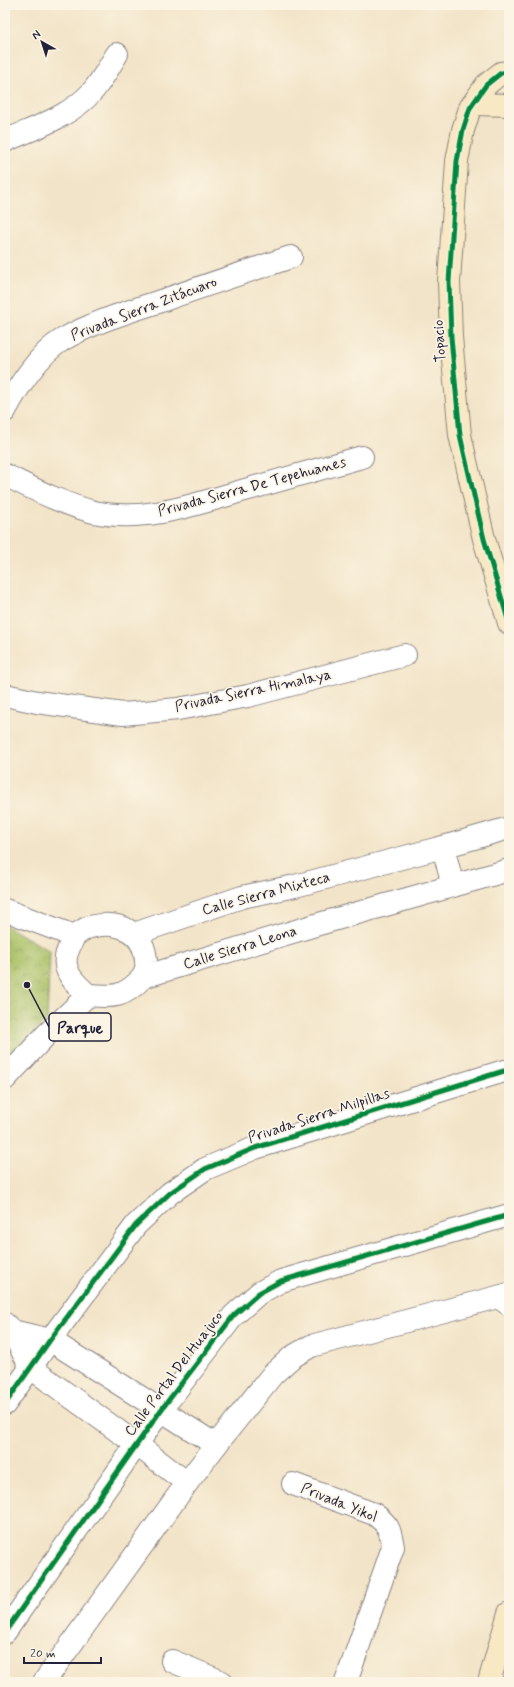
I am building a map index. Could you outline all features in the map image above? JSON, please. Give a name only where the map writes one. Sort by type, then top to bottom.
[{"type":"street","points":[[5,142],[62,115],[82,102],[100,81],[117,54]]},
{"type":"street","name":"Topacio","points":[[509,72],[501,73],[486,85],[473,104],[463,130],[457,161],[449,282],[451,337],[460,435],[484,539],[509,623]]},
{"type":"street","points":[[473,104],[509,105]]},
{"type":"street","name":"Privada Sierra Zitácuaro","points":[[5,411],[30,372],[46,354],[61,341],[101,322],[139,308],[291,257]]},
{"type":"street","name":"Privada Sierra De Tepehuanes","points":[[5,475],[64,504],[95,512],[121,515],[145,515],[182,508],[362,457]]},
{"type":"street","name":"Privada Sierra Himalaya","points":[[5,695],[37,702],[123,714],[178,709],[248,696],[405,655]]},
{"type":"street","name":"Calle Sierra Mixteca","points":[[134,934],[242,897],[295,886],[509,828]]},
{"type":"street","points":[[443,847],[453,886]]},
{"type":"street","name":"Calle Sierra Leona","points":[[88,995],[112,997],[133,989],[144,978],[319,924],[509,870]]},
{"type":"street","points":[[5,910],[74,936]]},
{"type":"street","points":[[5,1079],[46,1035],[88,995],[73,981],[67,970],[66,958],[74,936],[89,927],[117,925],[134,934],[144,947],[147,963],[144,978]]},
{"type":"street","name":"Privada Sierra Milpillas","points":[[5,1404],[50,1340],[136,1225],[170,1194],[205,1169],[255,1148],[504,1071]]},
{"type":"street","name":"Calle Portal Del Huajuco","points":[[5,1632],[136,1444],[234,1315],[265,1290],[281,1281],[509,1215]]},
{"type":"street","points":[[44,1682],[187,1483],[273,1374],[292,1357],[311,1346],[503,1300]]},
{"type":"street","points":[[8,1328],[50,1340],[216,1446]]},
{"type":"street","points":[[8,1328],[31,1368],[187,1483]]},
{"type":"street","name":"Privada Yikol","points":[[293,1484],[374,1514],[385,1522],[390,1533],[393,1547],[346,1682]]},
{"type":"street","points":[[489,1682],[509,1613]]},
{"type":"street","points":[[172,1661],[222,1682]]},
{"type":"green space","points":[[5,925],[50,951],[47,1020],[5,1060]]},
{"type":"cycle path","points":[[509,72],[501,73],[486,85],[470,108],[463,130],[457,161],[449,282],[451,337],[460,435],[484,539],[509,623]]},
{"type":"cycle path","points":[[5,1404],[50,1340],[136,1225],[170,1193],[205,1169],[255,1148],[504,1071]]},
{"type":"cycle path","points":[[5,1632],[161,1410],[234,1315],[259,1293],[281,1281],[509,1215]]},
{"type":"place","name":"Parque","points":[[27,985]]}]
